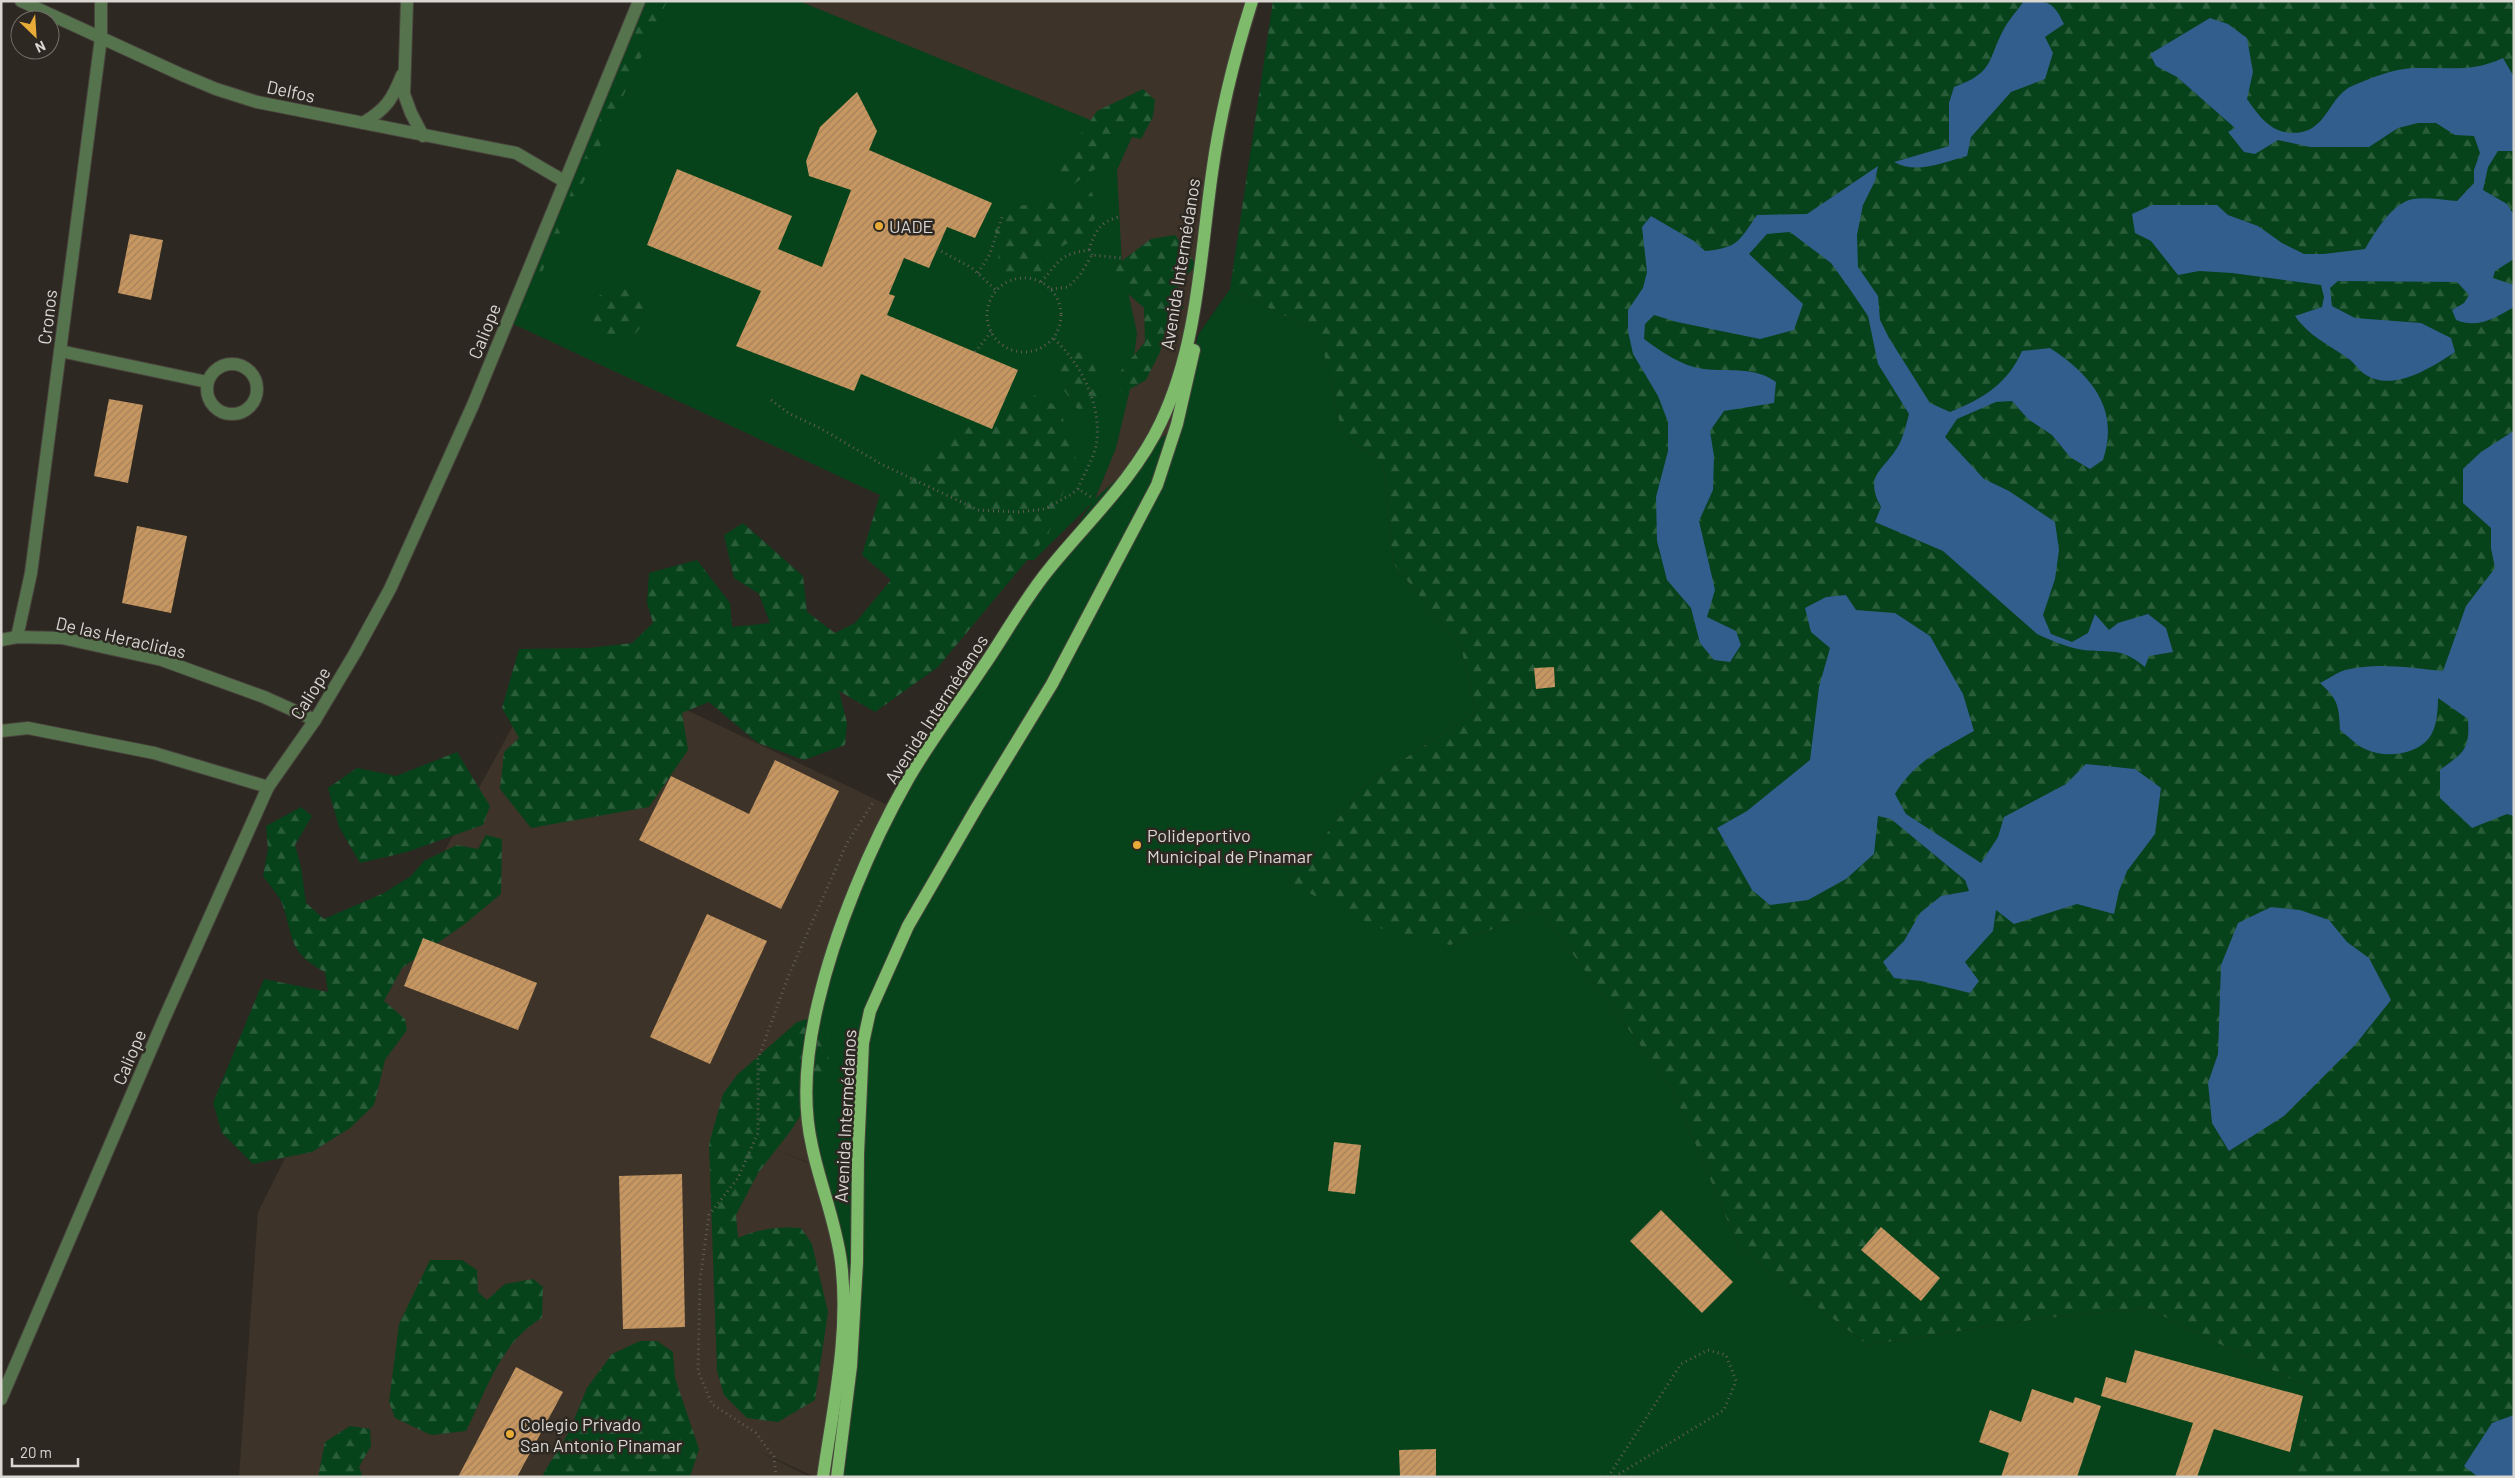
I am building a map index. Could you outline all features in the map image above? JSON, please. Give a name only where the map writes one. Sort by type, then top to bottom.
[{"type":"main road","name":"Avenida Intermédanos","points":[[823,1477],[839,1365],[843,1304],[841,1262],[834,1224],[811,1142],[805,1086],[809,1046],[819,999],[865,864],[908,779],[1048,570],[1103,508],[1152,441],[1163,418],[1191,334],[1212,167],[1232,66],[1252,1]]},
{"type":"main road","name":"Avenida Intermédanos","points":[[836,1477],[851,1366],[857,1262],[858,1154],[863,1043],[870,1011],[908,926],[976,807],[1052,684],[1157,485],[1177,424],[1198,335],[1219,168],[1238,74],[1260,1]]},
{"type":"street","name":"Delfos","points":[[21,1],[216,89],[257,102],[516,153],[564,181]]},
{"type":"street","name":"Cronos","points":[[17,637],[30,574],[60,351],[101,38],[101,1]]},
{"type":"street","points":[[407,1],[403,73],[404,94],[423,136]]},
{"type":"street","name":"Caliope","points":[[1,1399],[164,1019],[268,787],[315,720],[356,653],[390,589],[473,405],[639,1]]},
{"type":"street","points":[[363,124],[382,111],[403,73]]},
{"type":"street","points":[[60,351],[207,382]]},
{"type":"street","points":[[224,364],[241,365],[254,375],[257,392],[250,406],[235,414],[227,413],[213,405],[206,390],[207,382],[216,368],[224,364]]},
{"type":"street","name":"De las Heraclidas","points":[[1,640],[17,637],[62,638],[162,660],[264,697],[315,720]]},
{"type":"street","points":[[1,731],[28,728],[154,753],[268,787]]},
{"type":"path","points":[[978,273],[990,254],[1002,217]]},
{"type":"path","points":[[1089,250],[1092,238],[1099,227],[1109,219],[1120,217]]},
{"type":"path","points":[[938,249],[978,273],[997,291]]},
{"type":"path","points":[[1089,250],[1092,254],[1122,258]]},
{"type":"path","points":[[1041,282],[1058,260],[1070,253],[1089,250]]},
{"type":"path","points":[[1051,289],[1068,287],[1080,275],[1092,254]]},
{"type":"path","points":[[1017,278],[1029,278],[1041,282],[1051,289],[1062,311],[1054,339],[1036,350],[1024,353],[1001,345],[991,331],[986,312],[989,300],[1005,282],[1017,278]]},
{"type":"path","points":[[975,352],[991,331]]},
{"type":"path","points":[[771,400],[790,414],[820,428],[881,464],[978,510],[1019,512],[1045,509],[1078,489],[1095,449],[1098,430],[1096,414],[1076,364],[1054,339]]},
{"type":"path","points":[[1078,489],[1090,497]]},
{"type":"path","points":[[1608,1477],[1681,1364],[1708,1350],[1726,1355],[1736,1380],[1724,1410],[1614,1477]]},
{"type":"shaded area","name":"UADE","points":[[640,1],[1260,1],[1238,74],[1217,183],[1195,346],[1177,424],[1094,501],[1115,449],[862,487],[507,321]]},
{"type":"shaded area","points":[[555,648],[892,807],[815,1165],[770,1147],[815,1166],[833,1224],[842,1304],[822,1477],[815,1477],[756,1450],[810,1477],[239,1477],[258,1212],[375,979]]},
{"type":"green space","name":"Polideportivo Municipal de Pinamar","points":[[640,1],[799,1],[1132,137],[1117,170],[1122,265],[1137,333],[1130,389],[1116,448],[1095,499],[1177,424],[1198,335],[1230,289],[1300,323],[1319,330],[1342,433],[1383,463],[1393,563],[1461,647],[1476,712],[1363,786],[1289,883],[1450,945],[1541,911],[1672,1088],[1739,1248],[1868,1345],[2037,1319],[2147,1308],[2311,1389],[2293,1477],[831,1477],[850,1324],[811,1142],[809,1046],[843,925],[908,779],[1092,503],[1034,560],[1011,560],[943,523],[507,321]]},
{"type":"green space","points":[[648,1],[667,1],[517,326]]},
{"type":"green space","points":[[1273,1],[2514,1],[2514,1477],[2293,1477],[2311,1389],[2147,1308],[2037,1319],[1868,1345],[1739,1248],[1672,1088],[1541,911],[1450,945],[1379,928],[1289,883],[1363,786],[1476,712],[1461,647],[1393,563],[1383,463],[1342,433],[1319,331],[1230,289]]},
{"type":"green space","points":[[1143,89],[1155,100],[1153,117],[1141,139],[1121,135],[1109,159],[1074,184],[1055,172],[1097,111]]},
{"type":"green space","points":[[1092,192],[1097,216],[1084,235],[1049,253],[1043,273],[1001,277],[995,230],[1017,206],[1074,200]]},
{"type":"green space","points":[[1175,235],[1196,265],[1169,297],[1184,307],[1165,330],[1160,352],[1146,380],[1123,393],[1113,380],[1145,342],[1144,308],[1117,284],[1115,266],[1151,239]]},
{"type":"green space","points":[[618,288],[628,290],[636,296],[642,304],[644,314],[642,324],[636,332],[628,338],[618,340],[608,338],[600,332],[594,324],[592,314],[594,304],[600,296],[608,290]]},
{"type":"green space","points":[[1086,349],[1106,394],[1082,416],[1057,380],[1059,361]]},
{"type":"green space","points":[[1028,392],[1059,407],[1076,457],[1048,535],[938,667],[875,712],[839,691],[847,723],[845,745],[804,760],[758,743],[709,702],[682,713],[688,750],[649,807],[531,828],[500,789],[504,752],[519,738],[502,708],[519,649],[589,648],[632,643],[653,623],[647,603],[649,573],[697,560],[730,603],[732,627],[770,623],[759,594],[734,578],[724,535],[743,523],[803,576],[807,612],[835,633],[855,623],[891,580],[862,555],[881,491],[915,472],[930,450]]},
{"type":"green space","points":[[457,752],[490,806],[483,825],[407,852],[360,863],[339,827],[328,788],[357,768],[396,776]]},
{"type":"green space","points":[[301,807],[312,816],[295,845],[301,867],[306,903],[324,919],[384,893],[411,876],[424,861],[457,845],[478,849],[486,835],[502,839],[501,894],[466,923],[402,968],[384,1001],[405,1019],[407,1030],[385,1060],[374,1105],[350,1128],[312,1152],[253,1164],[222,1133],[213,1103],[264,979],[328,992],[325,972],[313,965],[299,952],[292,937],[282,902],[263,876],[268,849],[266,826]]},
{"type":"green space","points":[[810,1018],[827,1030],[829,1044],[828,1071],[792,1129],[758,1173],[736,1215],[738,1238],[753,1232],[769,1229],[784,1227],[801,1228],[812,1244],[828,1312],[815,1400],[778,1422],[747,1418],[724,1395],[717,1371],[709,1144],[723,1094],[737,1075],[797,1022]]},
{"type":"green space","points":[[430,1260],[462,1260],[477,1270],[478,1292],[487,1300],[505,1284],[533,1279],[543,1287],[542,1318],[528,1328],[505,1353],[466,1431],[431,1435],[395,1418],[389,1402],[399,1324]]},
{"type":"green space","points":[[640,1341],[657,1341],[673,1352],[675,1378],[699,1449],[690,1477],[545,1477],[543,1474],[569,1432],[587,1388],[612,1354]]},
{"type":"green space","points":[[350,1426],[370,1429],[371,1446],[359,1467],[363,1477],[318,1477],[325,1442]]},
{"type":"water","points":[[2024,1],[2039,1],[2049,4],[2064,24],[2045,37],[2053,53],[2045,79],[2011,92],[1971,137],[1967,156],[1940,164],[1921,167],[1903,166],[1894,162],[1949,146],[1949,103],[1954,87],[1977,76],[1984,70],[2009,20]]},
{"type":"water","points":[[2210,18],[2228,24],[2247,38],[2253,72],[2247,99],[2263,120],[2284,132],[2302,132],[2310,129],[2323,118],[2338,97],[2345,91],[2352,86],[2382,74],[2414,68],[2480,66],[2503,58],[2514,77],[2514,149],[2513,151],[2498,151],[2488,167],[2483,190],[2507,204],[2514,215],[2514,259],[2495,271],[2493,278],[2514,285],[2514,307],[2486,321],[2479,323],[2464,322],[2456,320],[2452,310],[2464,303],[2469,295],[2457,282],[2338,281],[2330,288],[2332,306],[2355,318],[2421,323],[2451,338],[2455,352],[2423,371],[2398,380],[2386,381],[2374,379],[2363,373],[2348,359],[2312,334],[2295,316],[2322,307],[2324,297],[2321,285],[2232,273],[2199,271],[2178,275],[2151,241],[2135,233],[2132,214],[2152,205],[2217,205],[2228,215],[2258,226],[2282,243],[2304,254],[2324,254],[2365,249],[2385,219],[2405,202],[2424,198],[2457,201],[2474,183],[2474,170],[2480,153],[2474,136],[2455,135],[2436,123],[2418,123],[2398,128],[2369,147],[2310,147],[2278,140],[2255,154],[2244,152],[2228,132],[2235,128],[2177,77],[2156,66],[2150,54]]},
{"type":"water","points":[[1878,166],[1875,181],[1863,205],[1857,235],[1858,267],[1878,296],[1880,320],[1889,338],[1930,403],[1950,412],[1962,407],[1984,395],[2002,381],[2022,351],[2050,348],[2065,358],[2089,382],[2105,409],[2108,424],[2103,460],[2090,469],[2070,457],[2052,435],[2028,419],[2012,401],[1996,402],[1957,419],[1945,437],[1984,479],[2009,491],[2055,522],[2059,550],[2055,579],[2043,615],[2051,634],[2072,642],[2088,633],[2095,614],[2109,630],[2118,623],[2148,614],[2166,628],[2173,652],[2149,656],[2145,667],[2127,655],[2088,651],[2062,645],[2037,634],[1943,551],[1875,522],[1881,507],[1874,488],[1877,474],[1899,444],[1909,414],[1878,364],[1868,316],[1831,263],[1790,232],[1767,234],[1749,254],[1803,304],[1794,330],[1760,339],[1677,322],[1654,315],[1645,324],[1644,339],[1680,362],[1704,369],[1750,372],[1768,377],[1776,382],[1774,403],[1724,411],[1710,431],[1714,456],[1713,490],[1699,521],[1715,590],[1707,617],[1736,631],[1741,645],[1730,662],[1714,660],[1700,643],[1691,608],[1667,580],[1657,541],[1656,497],[1668,451],[1668,422],[1658,396],[1633,354],[1628,331],[1628,310],[1643,288],[1647,272],[1642,227],[1651,216],[1694,241],[1705,251],[1725,248],[1737,242],[1757,215],[1807,214]]},
{"type":"water","points":[[2512,432],[2514,433],[2514,816],[2507,814],[2472,828],[2440,798],[2440,770],[2455,759],[2464,749],[2468,738],[2468,719],[2438,698],[2434,729],[2423,744],[2408,752],[2381,754],[2358,745],[2340,730],[2339,715],[2334,699],[2320,683],[2345,670],[2369,666],[2394,666],[2443,671],[2466,606],[2495,568],[2491,548],[2491,528],[2463,503],[2463,469],[2481,452]]},
{"type":"water","points":[[1846,595],[1856,610],[1895,613],[1930,636],[1963,694],[1974,731],[1930,757],[1911,773],[1895,794],[1906,814],[1981,863],[1998,837],[2004,817],[2066,784],[2086,764],[2135,769],[2161,788],[2155,834],[2127,871],[2119,891],[2114,914],[2077,904],[2014,924],[1996,910],[1993,931],[1965,962],[1979,981],[1970,993],[1921,981],[1894,978],[1883,962],[1904,941],[1920,913],[1941,896],[1969,891],[1965,880],[1891,819],[1878,816],[1874,854],[1846,879],[1808,900],[1770,905],[1752,890],[1717,828],[1747,811],[1810,760],[1819,687],[1830,648],[1811,632],[1805,608],[1826,597]]},
{"type":"water","points":[[2271,907],[2300,910],[2329,920],[2347,942],[2369,958],[2391,1000],[2355,1045],[2284,1116],[2229,1151],[2212,1123],[2208,1083],[2218,1054],[2221,965],[2238,923]]},
{"type":"water","points":[[2514,1415],[2514,1477],[2478,1477],[2464,1466],[2492,1423]]},
{"type":"building","points":[[857,92],[877,131],[869,150],[992,203],[975,238],[947,227],[929,268],[904,258],[889,294],[895,296],[887,315],[1018,370],[992,429],[861,374],[854,391],[736,346],[761,291],[647,245],[677,169],[792,216],[778,249],[822,267],[851,190],[809,176],[806,161],[820,127]]},
{"type":"building","points":[[130,234],[163,240],[151,300],[118,293]]},
{"type":"building","points":[[109,399],[143,405],[128,483],[94,476]]},
{"type":"building","points":[[137,526],[187,536],[171,613],[122,603]]},
{"type":"building","points":[[1554,667],[1555,687],[1536,689],[1534,668]]},
{"type":"building","points":[[775,760],[839,791],[781,909],[639,840],[671,776],[749,814]]},
{"type":"building","points":[[707,914],[767,941],[710,1064],[650,1037]]},
{"type":"building","points":[[423,938],[537,983],[518,1030],[404,986]]},
{"type":"building","points":[[1334,1142],[1361,1145],[1355,1194],[1328,1191]]},
{"type":"building","points":[[682,1174],[685,1327],[623,1329],[619,1176]]},
{"type":"building","points":[[1661,1210],[1733,1282],[1702,1313],[1630,1241]]},
{"type":"building","points":[[1881,1227],[1940,1278],[1921,1301],[1861,1250]]},
{"type":"building","points":[[2135,1350],[2303,1396],[2290,1452],[2214,1429],[2197,1477],[2175,1477],[2193,1423],[2101,1396],[2106,1377],[2126,1383]]},
{"type":"building","name":"Colegio Privado San Antonio Pinamar","points":[[516,1367],[563,1392],[517,1477],[458,1477]]},
{"type":"building","points":[[2032,1389],[2073,1403],[2075,1397],[2101,1406],[2077,1477],[2001,1477],[2009,1453],[1979,1442],[1990,1410],[2021,1422]]},
{"type":"building","points":[[1436,1449],[1436,1477],[1400,1477],[1399,1450]]},
{"type":"place","name":"UADE","points":[[879,226]]},
{"type":"place","name":"Polideportivo Municipal de Pinamar","points":[[1137,845]]},
{"type":"place","name":"Colegio Privado San Antonio Pinamar","points":[[510,1434]]}]
